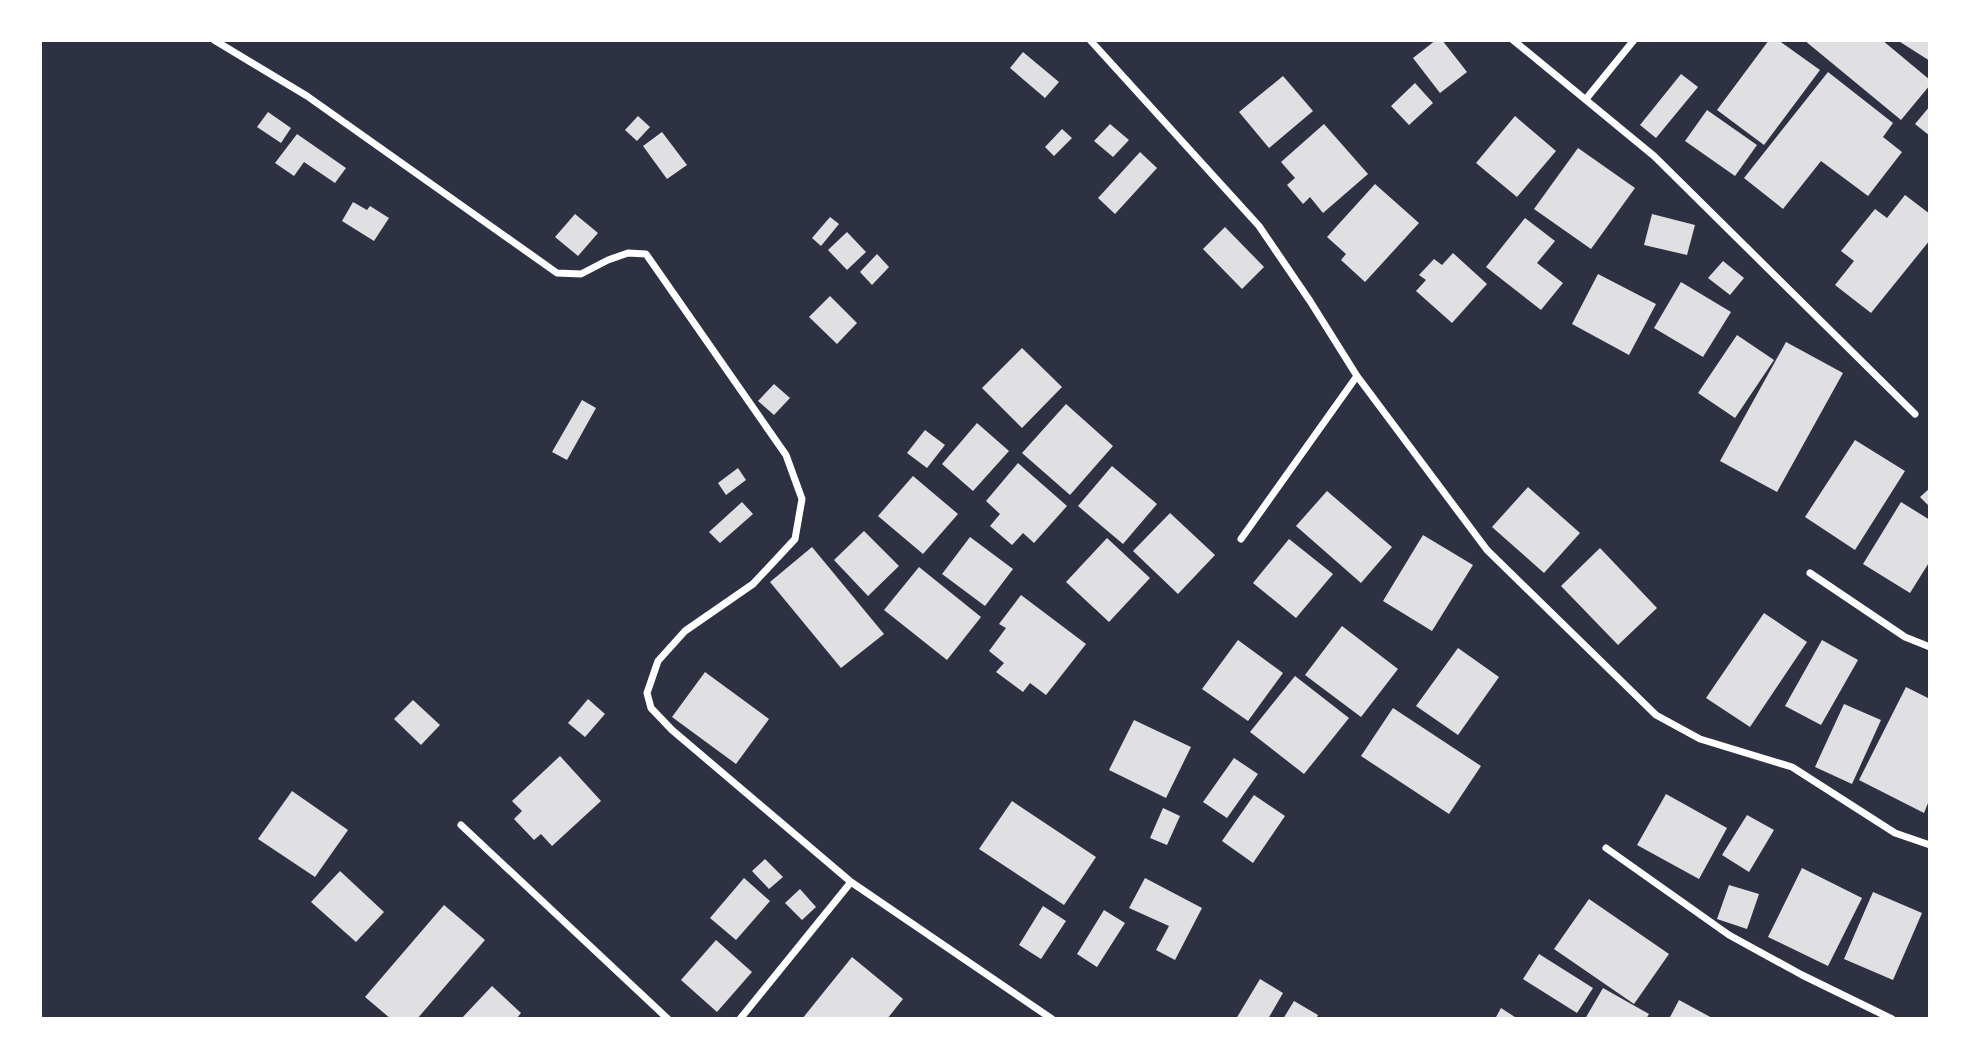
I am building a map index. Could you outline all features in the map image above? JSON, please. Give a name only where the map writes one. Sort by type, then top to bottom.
[{"type":"street","points":[[214,40],[307,96],[557,273],[581,274],[628,253],[646,254],[786,455],[802,499],[796,539],[753,584],[685,631],[658,661],[647,693],[651,708],[671,730],[851,883],[1052,1019]]},
{"type":"street","points":[[1090,40],[1259,226],[1357,376],[1488,550],[1656,715],[1700,739],[1792,767],[1895,833],[1930,845]]},
{"type":"street","points":[[1513,40],[1654,156],[1914,414]]},
{"type":"street","points":[[1586,99],[1634,40]]},
{"type":"street","points":[[1241,539],[1357,376]]},
{"type":"street","points":[[1810,573],[1905,637],[1930,647]]},
{"type":"street","points":[[461,825],[668,1019]]},
{"type":"street","points":[[1606,848],[1729,935],[1802,975],[1892,1019]]},
{"type":"street","points":[[740,1019],[851,883]]},
{"type":"building","points":[[1436,40],[1442,40],[1467,72],[1440,93],[1413,58]]},
{"type":"building","points":[[1769,40],[1778,40],[1820,70],[1764,145],[1717,110]]},
{"type":"building","points":[[1804,40],[1882,40],[1930,80],[1930,85],[1901,120]]},
{"type":"building","points":[[1897,40],[1930,40],[1930,61]]},
{"type":"building","points":[[1023,52],[1059,82],[1045,98],[1010,68]]},
{"type":"building","points":[[1828,72],[1893,123],[1883,137],[1902,152],[1868,196],[1821,161],[1783,209],[1744,178]]},
{"type":"building","points":[[1681,74],[1698,87],[1656,138],[1640,125]]},
{"type":"building","points":[[1283,76],[1313,111],[1269,148],[1239,112]]},
{"type":"building","points":[[1415,83],[1433,103],[1409,125],[1391,106]]},
{"type":"building","points":[[1930,106],[1930,136],[1915,124]]},
{"type":"building","points":[[1707,110],[1757,145],[1735,176],[1685,141]]},
{"type":"building","points":[[268,112],[291,128],[281,143],[257,127]]},
{"type":"building","points":[[638,116],[650,127],[637,141],[625,130]]},
{"type":"building","points":[[1515,116],[1556,151],[1517,197],[1476,163]]},
{"type":"building","points":[[1110,124],[1129,140],[1113,157],[1094,141]]},
{"type":"building","points":[[1324,124],[1368,174],[1323,213],[1310,197],[1303,204],[1287,185],[1295,178],[1281,162]]},
{"type":"building","points":[[1062,129],[1072,138],[1054,156],[1045,147]]},
{"type":"building","points":[[662,132],[687,165],[667,179],[643,146]]},
{"type":"building","points":[[297,134],[346,168],[335,183],[304,162],[294,176],[275,163]]},
{"type":"building","points":[[1578,148],[1635,188],[1591,249],[1534,209]]},
{"type":"building","points":[[1140,152],[1157,168],[1115,214],[1098,198]]},
{"type":"building","points":[[1375,184],[1419,223],[1365,282],[1341,260],[1346,254],[1327,237]]},
{"type":"building","points":[[1905,195],[1930,214],[1930,240],[1871,313],[1835,285],[1854,261],[1841,251],[1875,209],[1887,218]]},
{"type":"building","points":[[353,202],[367,210],[370,206],[389,218],[374,241],[342,221]]},
{"type":"building","points":[[575,214],[598,233],[578,256],[555,237]]},
{"type":"building","points":[[1652,214],[1695,225],[1687,255],[1644,245]]},
{"type":"building","points":[[830,217],[839,224],[821,246],[812,238]]},
{"type":"building","points":[[1525,218],[1555,241],[1537,263],[1563,283],[1541,310],[1486,267]]},
{"type":"building","points":[[1225,227],[1264,267],[1242,289],[1203,249]]},
{"type":"building","points":[[847,232],[866,252],[847,270],[828,250]]},
{"type":"building","points":[[1453,253],[1487,284],[1452,323],[1416,291],[1426,280],[1419,275],[1434,259],[1442,265]]},
{"type":"building","points":[[877,254],[889,267],[872,285],[860,272]]},
{"type":"building","points":[[1723,261],[1744,278],[1730,295],[1708,278]]},
{"type":"building","points":[[1598,274],[1656,304],[1629,355],[1572,324]]},
{"type":"building","points":[[1681,282],[1731,312],[1703,357],[1654,328]]},
{"type":"building","points":[[830,296],[857,323],[837,344],[809,317]]},
{"type":"building","points":[[1737,335],[1774,360],[1735,418],[1698,393]]},
{"type":"building","points":[[1786,342],[1843,373],[1777,492],[1720,461]]},
{"type":"building","points":[[1022,348],[1062,387],[1022,428],[982,388]]},
{"type":"building","points":[[774,384],[790,398],[774,415],[758,401]]},
{"type":"building","points":[[582,400],[596,408],[567,460],[552,452]]},
{"type":"building","points":[[1066,404],[1113,446],[1070,495],[1022,453]]},
{"type":"building","points":[[977,423],[1009,451],[973,491],[942,464]]},
{"type":"building","points":[[925,430],[945,445],[927,468],[907,453]]},
{"type":"building","points":[[1855,440],[1905,471],[1855,550],[1805,517]]},
{"type":"building","points":[[1018,463],[1067,506],[1034,543],[1023,533],[1012,545],[990,526],[1000,514],[986,501]]},
{"type":"building","points":[[1112,466],[1157,504],[1123,544],[1078,506]]},
{"type":"building","points":[[738,468],[746,480],[726,495],[718,483]]},
{"type":"building","points":[[913,476],[958,514],[923,554],[878,516]]},
{"type":"building","points":[[1528,487],[1580,533],[1544,573],[1492,527]]},
{"type":"building","points":[[1930,488],[1930,507],[1920,497]]},
{"type":"building","points":[[1327,491],[1392,547],[1361,583],[1296,526]]},
{"type":"building","points":[[742,502],[753,514],[720,543],[709,532]]},
{"type":"building","points":[[1901,502],[1930,520],[1930,561],[1910,593],[1863,564]]},
{"type":"building","points":[[1170,513],[1215,555],[1178,594],[1133,551]]},
{"type":"building","points":[[864,531],[899,566],[868,596],[834,560]]},
{"type":"building","points":[[1423,535],[1473,565],[1432,631],[1383,601]]},
{"type":"building","points":[[970,537],[1013,569],[985,606],[942,574]]},
{"type":"building","points":[[1107,538],[1150,578],[1109,622],[1066,582]]},
{"type":"building","points":[[1289,539],[1333,574],[1296,618],[1253,583]]},
{"type":"building","points":[[812,547],[884,634],[841,668],[770,582]]},
{"type":"building","points":[[1600,548],[1657,608],[1618,645],[1561,586]]},
{"type":"building","points":[[919,567],[981,617],[947,660],[884,610]]},
{"type":"building","points":[[1021,595],[1086,644],[1046,695],[1030,683],[1023,692],[996,672],[1004,663],[989,651],[1006,628],[999,624]]},
{"type":"building","points":[[1764,613],[1807,642],[1750,727],[1706,698]]},
{"type":"building","points":[[1342,626],[1398,669],[1361,717],[1305,675]]},
{"type":"building","points":[[1238,640],[1283,673],[1248,721],[1202,689]]},
{"type":"building","points":[[1822,640],[1858,660],[1821,725],[1785,706]]},
{"type":"building","points":[[1458,648],[1499,677],[1458,735],[1416,706]]},
{"type":"building","points":[[705,672],[769,719],[736,764],[672,717]]},
{"type":"building","points":[[1295,676],[1349,718],[1304,774],[1250,732]]},
{"type":"building","points":[[1906,687],[1930,699],[1930,798],[1924,813],[1859,780]]},
{"type":"building","points":[[588,699],[605,714],[585,737],[568,723]]},
{"type":"building","points":[[413,700],[440,725],[421,745],[394,719]]},
{"type":"building","points":[[1844,704],[1881,720],[1852,784],[1815,767]]},
{"type":"building","points":[[1393,708],[1481,766],[1449,814],[1361,756]]},
{"type":"building","points":[[1134,720],[1191,747],[1166,798],[1109,770]]},
{"type":"building","points":[[560,756],[601,801],[552,846],[541,834],[534,840],[514,819],[522,811],[512,801]]},
{"type":"building","points":[[1234,758],[1258,774],[1227,818],[1203,802]]},
{"type":"building","points":[[292,791],[348,830],[315,877],[258,839]]},
{"type":"building","points":[[1666,794],[1727,828],[1699,879],[1637,845]]},
{"type":"building","points":[[1254,795],[1285,816],[1253,863],[1222,841]]},
{"type":"building","points":[[1012,801],[1096,857],[1064,905],[979,849]]},
{"type":"building","points":[[1163,808],[1180,816],[1167,845],[1150,838]]},
{"type":"building","points":[[1747,815],[1774,830],[1749,872],[1722,855]]},
{"type":"building","points":[[765,859],[783,877],[769,889],[752,871]]},
{"type":"building","points":[[1802,868],[1862,898],[1828,966],[1768,937]]},
{"type":"building","points":[[340,871],[384,912],[356,942],[311,902]]},
{"type":"building","points":[[744,878],[770,901],[736,940],[710,918]]},
{"type":"building","points":[[1145,878],[1202,908],[1175,960],[1156,950],[1169,926],[1129,908]]},
{"type":"building","points":[[1729,885],[1759,894],[1747,929],[1717,919]]},
{"type":"building","points":[[800,889],[816,907],[802,920],[785,903]]},
{"type":"building","points":[[1873,892],[1922,913],[1893,980],[1844,959]]},
{"type":"building","points":[[1589,899],[1669,954],[1634,1004],[1554,949]]},
{"type":"building","points":[[444,905],[485,940],[417,1019],[391,1019],[365,997]]},
{"type":"building","points":[[1043,906],[1066,921],[1041,959],[1019,945]]},
{"type":"building","points":[[1104,910],[1125,923],[1097,967],[1077,954]]},
{"type":"building","points":[[716,940],[752,972],[717,1012],[681,980]]},
{"type":"building","points":[[1539,954],[1593,988],[1577,1013],[1523,979]]},
{"type":"building","points":[[852,957],[903,999],[887,1019],[802,1019]]},
{"type":"building","points":[[1260,979],[1283,993],[1268,1019],[1236,1019]]},
{"type":"building","points":[[492,986],[521,1013],[516,1019],[461,1019]]},
{"type":"building","points":[[1603,988],[1649,1014],[1646,1019],[1585,1019]]},
{"type":"building","points":[[1679,1000],[1714,1019],[1669,1019]]},
{"type":"building","points":[[1294,1001],[1318,1015],[1316,1019],[1283,1019]]},
{"type":"building","points":[[1501,1008],[1518,1019],[1495,1019]]}]
